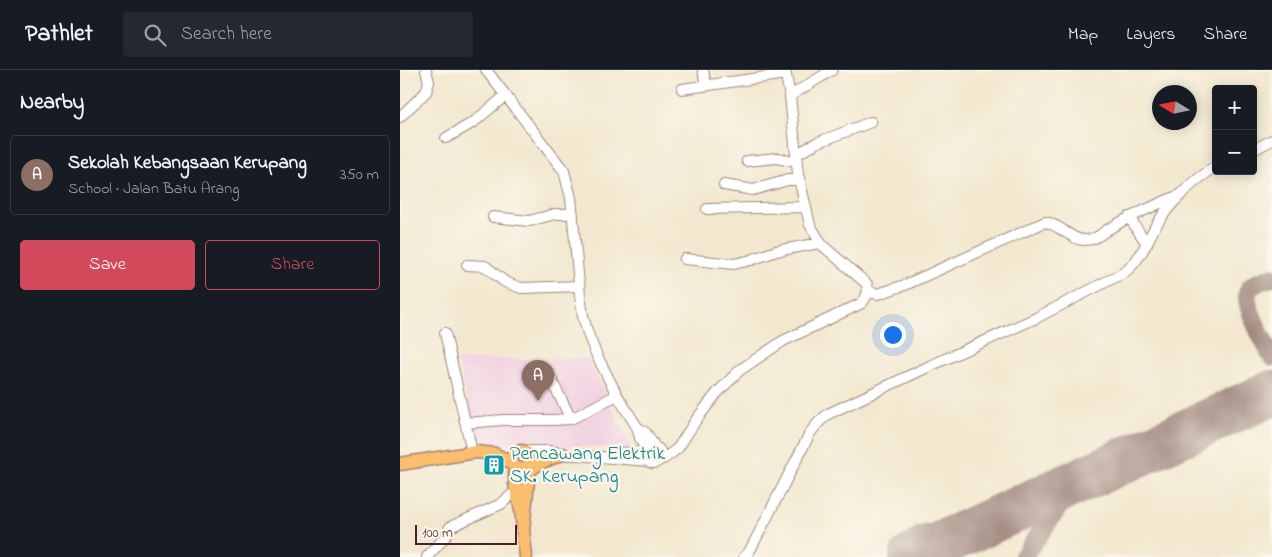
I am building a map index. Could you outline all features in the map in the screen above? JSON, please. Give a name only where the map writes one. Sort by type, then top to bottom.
[{"type":"main road","points":[[400,464],[492,448],[521,451]]},
{"type":"main road","points":[[521,451],[512,457],[517,464],[526,557]]},
{"type":"main road","points":[[474,452],[517,464]]},
{"type":"main road","points":[[523,531],[529,472],[539,463],[565,454]]},
{"type":"main road","points":[[517,464],[516,487],[521,510]]},
{"type":"street","points":[[400,117],[426,92],[429,82],[426,70]]},
{"type":"street","points":[[486,70],[564,171],[572,198],[583,316],[588,334],[617,395],[637,427],[640,438],[650,452],[653,463],[665,458],[678,448],[696,420],[740,370],[783,341],[862,303],[868,291],[867,284],[836,259],[820,243],[810,225],[799,180],[790,96],[785,72],[682,89]]},
{"type":"street","points":[[704,70],[706,85]]},
{"type":"street","points":[[790,96],[832,70]]},
{"type":"street","points":[[446,138],[474,122],[505,96]]},
{"type":"street","points":[[747,161],[777,158],[797,159],[816,143],[871,122]]},
{"type":"street","points":[[1257,148],[1272,140]]},
{"type":"street","points":[[744,557],[749,552],[810,433],[818,422],[828,414],[932,364],[1088,293],[1130,269],[1140,256],[1166,210],[1212,169]]},
{"type":"street","points":[[724,185],[753,190],[788,180],[799,180]]},
{"type":"street","points":[[868,291],[878,294],[905,285],[1046,222],[1055,224],[1077,239],[1086,241],[1094,239],[1129,217],[1181,195]]},
{"type":"street","points":[[708,209],[805,206]]},
{"type":"street","points":[[493,217],[521,221],[538,220],[555,214],[573,214]]},
{"type":"street","points":[[1129,217],[1147,244]]},
{"type":"street","points":[[685,259],[734,264],[776,251],[820,243]]},
{"type":"street","points":[[467,264],[485,266],[505,282],[521,288],[580,286]]},
{"type":"street","points":[[445,333],[474,452]]},
{"type":"street","points":[[548,371],[571,419]]},
{"type":"street","points":[[466,423],[503,420],[571,419],[617,395]]},
{"type":"street","points":[[521,451],[549,451],[599,457],[611,454],[650,452],[666,447],[688,434]]},
{"type":"street","points":[[517,464],[542,457],[565,454]]},
{"type":"street","points":[[427,557],[446,536],[450,527],[500,504],[516,487]]},
{"type":"shaded area","points":[[588,358],[631,448],[478,443],[457,360]]},
{"type":"building","name":"Pencawang Elektrik SK. Kerupang","points":[[490,462],[497,462],[497,468],[490,468]]},
{"type":"taxiway","points":[[1272,277],[1252,286],[1248,291],[1247,297],[1251,314],[1272,357]]},
{"type":"taxiway","points":[[1023,557],[1068,494],[1086,478]]},
{"type":"taxiway","points":[[902,557],[909,545],[917,537],[935,533],[964,533],[974,529]]},
{"type":"runway","points":[[912,557],[1272,393]]},
{"type":"place","name":"Sekolah Kebangsaan Kerupang","points":[[538,401]]},
{"type":"place","name":"Pencawang Elektrik SK. Kerupang","points":[[494,465]]}]
